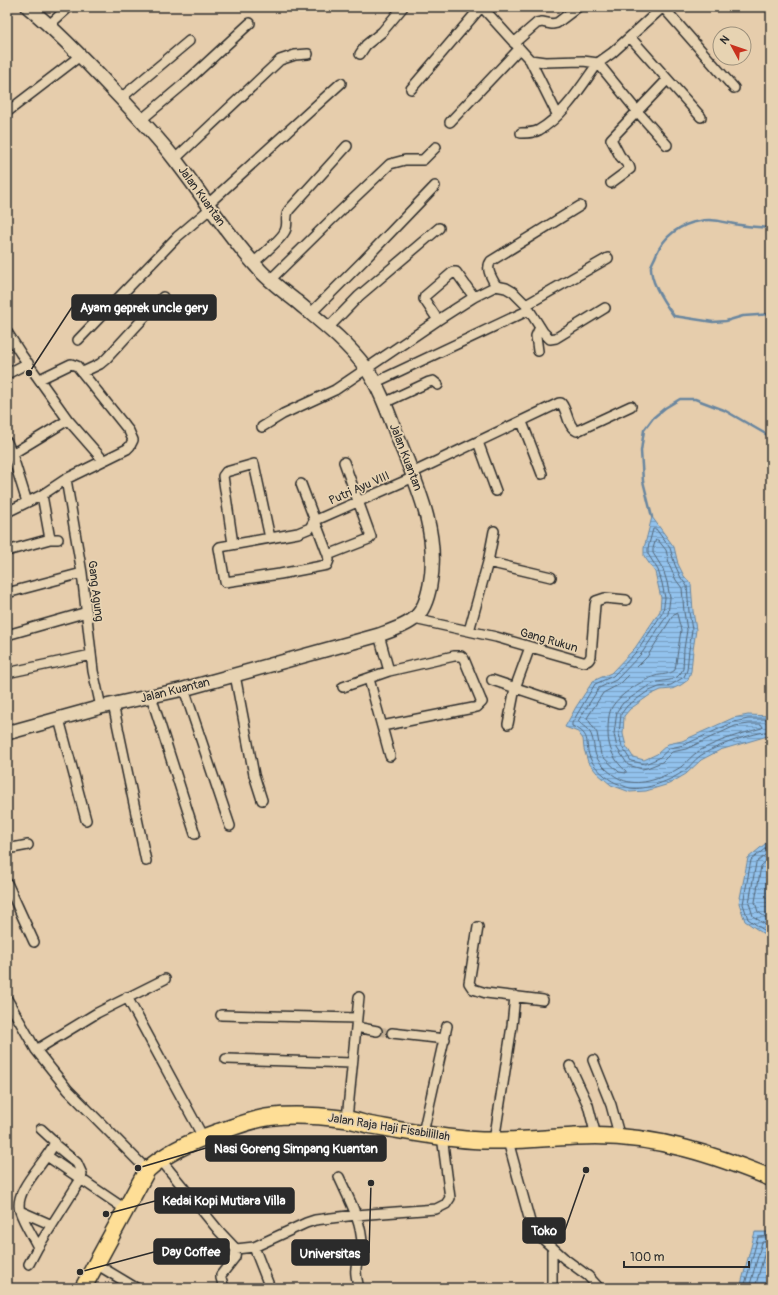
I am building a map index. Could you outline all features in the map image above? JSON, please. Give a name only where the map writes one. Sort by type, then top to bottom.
[{"type":"highway","name":"Jalan Raja Haji Fisabilillah","points":[[83,1288],[147,1170],[181,1146],[244,1123],[269,1117],[318,1116],[347,1119],[368,1124],[473,1140],[501,1141],[596,1136],[658,1141],[703,1153],[771,1178]]},
{"type":"street","name":"Jalan Kuantan","points":[[7,733],[107,706],[184,689],[379,635],[414,619],[427,599],[433,568],[433,547],[426,512],[384,403],[367,369],[328,328],[270,280],[253,263],[235,241],[175,159],[141,120],[49,25],[28,7]]},
{"type":"street","points":[[49,25],[69,7]]},
{"type":"street","points":[[360,54],[366,45],[382,32],[403,7]]},
{"type":"street","points":[[412,89],[481,7],[530,60],[557,114]]},
{"type":"street","points":[[450,122],[537,23],[557,23],[578,7]]},
{"type":"street","points":[[521,133],[539,130],[576,95],[598,62],[630,37],[663,7],[734,88]]},
{"type":"street","points":[[141,120],[185,83],[250,23]]},
{"type":"street","points":[[630,37],[701,117]]},
{"type":"street","points":[[121,98],[189,41]]},
{"type":"street","points":[[175,159],[280,60],[295,55],[308,54]]},
{"type":"street","points":[[7,112],[80,56]]},
{"type":"street","points":[[530,60],[545,62],[598,62],[637,111],[668,145]]},
{"type":"street","points":[[611,184],[630,169],[620,156],[611,138],[667,80]]},
{"type":"street","points":[[78,340],[177,237],[341,83]]},
{"type":"street","points":[[253,263],[283,235],[286,228],[286,216],[289,210],[347,146]]},
{"type":"street","points":[[270,280],[390,164],[405,160],[423,160],[436,147]]},
{"type":"street","points":[[311,313],[435,186]]},
{"type":"street","points":[[496,286],[489,270],[489,264],[491,261],[580,206]]},
{"type":"street","points":[[328,328],[359,296],[439,228]]},
{"type":"street","points":[[374,383],[528,307],[608,258]]},
{"type":"street","points":[[438,320],[424,299],[425,296],[453,272],[456,272],[474,297]]},
{"type":"street","points":[[262,427],[283,414],[335,390],[438,320],[474,297],[496,286],[506,288],[513,292],[528,307],[547,338],[552,340],[605,308]]},
{"type":"street","points":[[83,372],[100,364],[106,359],[163,297]]},
{"type":"street","points":[[538,351],[536,336],[540,327]]},
{"type":"street","points":[[7,332],[68,420],[103,460]]},
{"type":"street","points":[[7,374],[28,363]]},
{"type":"street","points":[[7,512],[42,495],[66,479],[120,453],[130,446],[133,440],[129,431],[77,366],[71,364],[40,379]]},
{"type":"street","points":[[384,403],[429,382],[434,381],[438,385]]},
{"type":"street","name":"Putri Ayu VIII","points":[[233,544],[308,530],[314,521],[413,475],[558,403],[561,403],[564,406],[572,427],[577,431],[630,406]]},
{"type":"street","points":[[10,455],[68,420]]},
{"type":"street","points":[[522,422],[542,474]]},
{"type":"street","points":[[7,442],[10,455],[27,502]]},
{"type":"street","points":[[478,442],[496,491]]},
{"type":"street","points":[[328,555],[370,539],[371,537],[344,462]]},
{"type":"street","points":[[270,538],[254,464],[226,472],[223,476],[233,544],[220,546],[219,548],[224,581],[227,583],[327,566],[329,560],[328,555],[301,484]]},
{"type":"street","name":"Gang Agung","points":[[66,479],[82,573],[93,671],[107,706],[146,860]]},
{"type":"street","points":[[7,551],[54,539],[42,495]]},
{"type":"street","points":[[469,631],[488,562],[494,531]]},
{"type":"street","points":[[488,562],[551,577]]},
{"type":"street","points":[[7,593],[82,573]]},
{"type":"street","name":"Gang Rukun","points":[[414,619],[496,637],[587,662],[590,656],[596,601],[605,598],[626,600]]},
{"type":"street","points":[[7,635],[87,612]]},
{"type":"street","points":[[379,635],[389,671]]},
{"type":"street","points":[[508,724],[515,688],[530,647]]},
{"type":"street","points":[[7,673],[91,655]]},
{"type":"street","points":[[344,687],[389,671],[459,655],[464,659],[482,702],[477,707],[382,726]]},
{"type":"street","points":[[235,675],[253,768],[262,800]]},
{"type":"street","points":[[369,679],[390,756]]},
{"type":"street","points":[[492,680],[561,703]]},
{"type":"street","points":[[184,689],[230,826]]},
{"type":"street","points":[[151,696],[195,834]]},
{"type":"street","points":[[59,719],[86,820]]},
{"type":"street","points":[[7,849],[28,845]]},
{"type":"street","points":[[8,888],[34,942]]},
{"type":"street","points":[[478,927],[470,984],[475,990],[543,1000]]},
{"type":"street","points":[[36,1050],[97,1013],[165,979]]},
{"type":"street","points":[[347,1119],[359,996]]},
{"type":"street","points":[[515,996],[501,1141],[530,1224],[535,1232],[552,1248],[588,1276],[599,1288]]},
{"type":"street","points":[[127,997],[202,1138]]},
{"type":"street","points":[[7,999],[36,1050],[68,1090],[147,1170]]},
{"type":"street","points":[[221,1015],[357,1023],[377,1031]]},
{"type":"street","points":[[423,1133],[447,1026]]},
{"type":"street","points":[[392,1033],[445,1039]]},
{"type":"street","points":[[226,1059],[352,1063]]},
{"type":"street","points":[[593,1060],[611,1105],[620,1138]]},
{"type":"street","points":[[570,1066],[588,1105],[596,1136]]},
{"type":"street","points":[[29,1264],[81,1179],[82,1174],[77,1163],[54,1144],[54,1141],[42,1129]]},
{"type":"street","points":[[236,1249],[254,1247],[311,1222],[356,1215],[436,1209],[446,1204],[450,1198],[442,1136]]},
{"type":"street","points":[[38,1247],[20,1211],[18,1203],[20,1196],[54,1144]]},
{"type":"street","points":[[47,1156],[125,1209]]},
{"type":"street","points":[[160,1160],[219,1231],[236,1249],[236,1257],[221,1275],[224,1288]]},
{"type":"street","points":[[339,1177],[356,1215],[362,1244],[356,1270],[359,1288]]},
{"type":"street","points":[[20,1211],[52,1225]]},
{"type":"street","points":[[254,1247],[270,1288]]},
{"type":"street","points":[[552,1248],[552,1288]]},
{"type":"street","points":[[96,1264],[136,1288]]},
{"type":"water","points":[[652,517],[674,547],[678,564],[684,576],[691,584],[696,630],[691,671],[688,680],[672,689],[661,690],[650,695],[630,709],[624,716],[623,734],[626,746],[633,757],[644,760],[657,754],[668,744],[682,741],[733,718],[748,715],[771,716],[771,735],[720,750],[701,760],[686,774],[669,784],[646,791],[630,792],[611,785],[597,773],[588,762],[583,739],[578,732],[565,727],[593,681],[611,673],[635,648],[660,611],[661,598],[655,572],[644,556],[644,548]]},
{"type":"water","points":[[771,839],[771,939],[745,921],[739,903],[748,858]]},
{"type":"water","points":[[755,1232],[771,1232],[771,1288],[740,1288]]},
{"type":"waterway","points":[[771,77],[771,105]]},
{"type":"waterway","points":[[771,228],[744,226],[715,220],[705,220],[686,225],[679,228],[663,242],[651,266],[651,273],[655,286],[674,316],[713,322],[726,321],[743,316],[771,314]]},
{"type":"waterway","points":[[652,517],[643,481],[641,451],[644,430],[653,418],[665,408],[680,399],[695,399],[724,410],[771,437]]},
{"type":"tunnel","points":[[377,1031],[392,1033]]},
{"type":"place","name":"Ayam geprek uncle gery","points":[[29,373]]},
{"type":"place","name":"Nasi Goreng Simpang Kuantan","points":[[138,1168]]},
{"type":"place","name":"Toko","points":[[586,1170]]},
{"type":"place","name":"Universitas","points":[[371,1183]]},
{"type":"place","name":"Kedai Kopi Mutiara Villa","points":[[106,1214]]},
{"type":"place","name":"Day Coffee","points":[[80,1272]]}]
